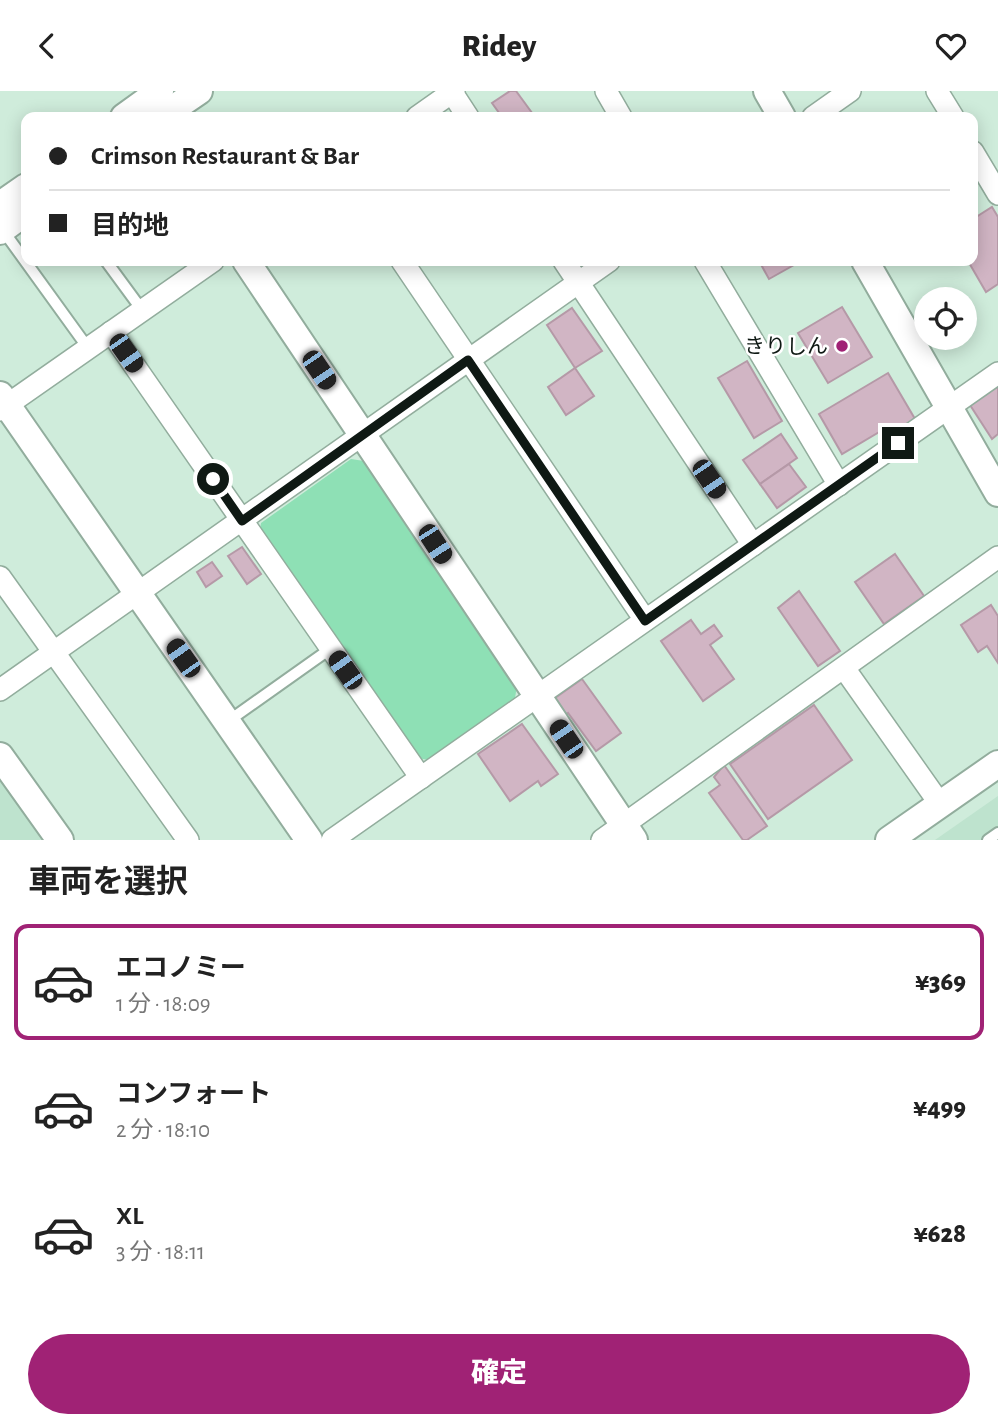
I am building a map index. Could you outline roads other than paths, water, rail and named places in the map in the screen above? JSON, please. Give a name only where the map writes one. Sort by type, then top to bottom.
[{"type":"street","points":[[144,106],[199,91]]},
{"type":"street","points":[[606,91],[618,112]]},
{"type":"street","points":[[767,91],[779,112]]},
{"type":"street","points":[[820,112],[850,91]]},
{"type":"street","points":[[937,91],[950,112]]},
{"type":"street","points":[[424,112],[452,92],[465,112]]},
{"type":"street","points":[[978,159],[996,186]]},
{"type":"street","points":[[1,222],[21,194]]},
{"type":"street","points":[[1,222],[21,214]]},
{"type":"street","points":[[206,266],[88,348],[2,403],[139,594],[309,840]]},
{"type":"street","points":[[249,266],[629,832]]},
{"type":"street","points":[[405,266],[645,621]]},
{"type":"street","points":[[567,266],[753,545]]},
{"type":"street","points":[[0,690],[602,266]]},
{"type":"street","points":[[708,266],[839,485]]},
{"type":"street","points":[[868,266],[998,493]]},
{"type":"street","points":[[111,332],[421,778]]},
{"type":"street","points":[[332,840],[998,373]]},
{"type":"street","points":[[602,840],[629,832],[844,668],[998,558]]},
{"type":"street","points":[[0,577],[188,840]]},
{"type":"street","points":[[844,668],[940,804]]},
{"type":"street","points":[[0,756],[60,840]]},
{"type":"street","points":[[889,840],[998,764]]},
{"type":"lane","points":[[1,222],[21,251]]},
{"type":"lane","points":[[31,266],[88,348]]},
{"type":"lane","points":[[110,266],[142,310]]},
{"type":"lane","points":[[227,722],[330,649]]},
{"type":"lane","points":[[988,840],[998,833]]},
{"type":"place","name":"きりしん","points":[[842,346]]}]
